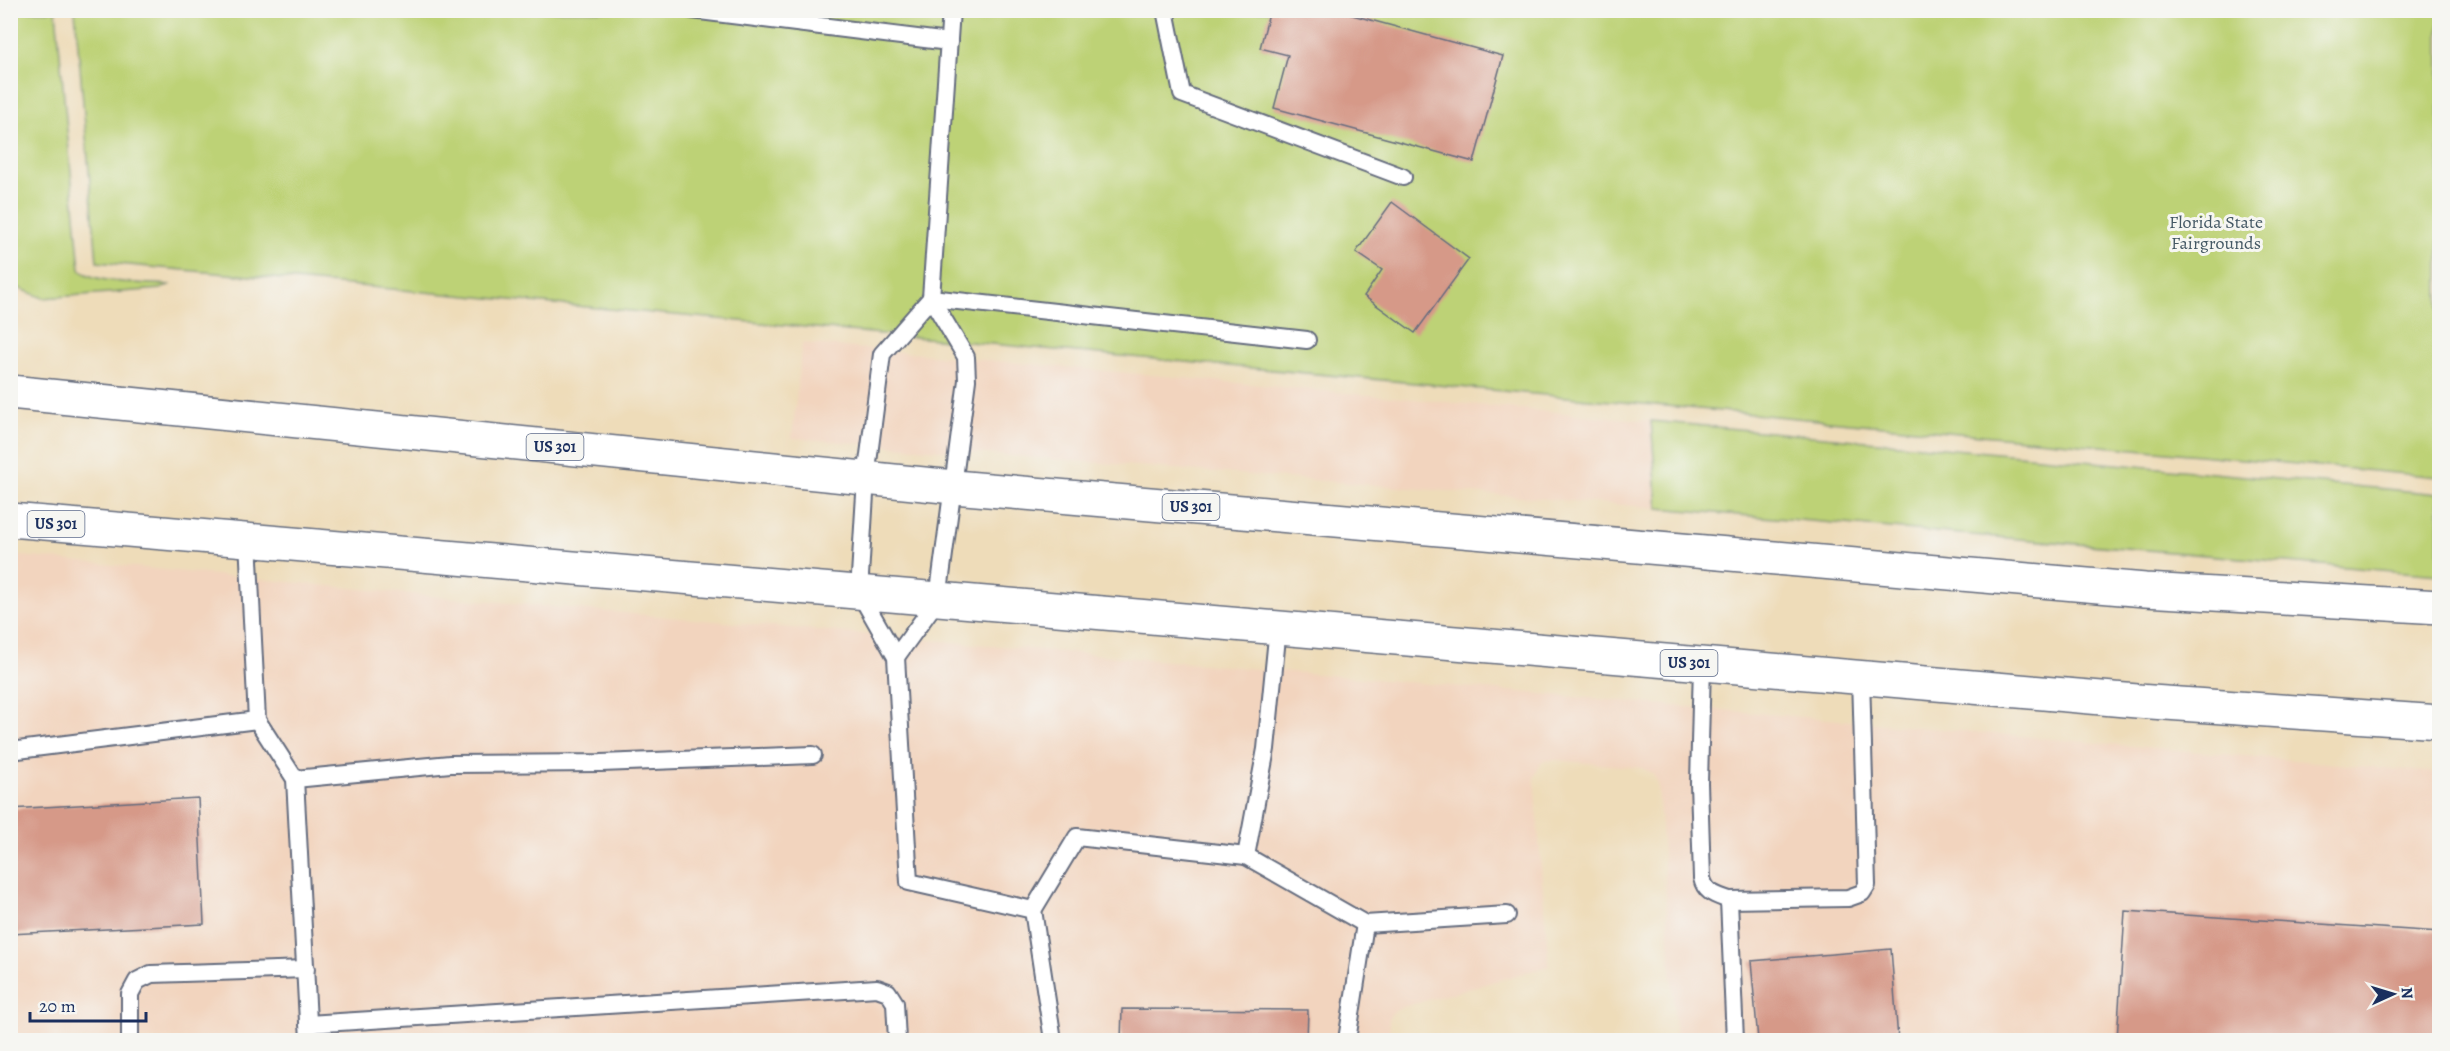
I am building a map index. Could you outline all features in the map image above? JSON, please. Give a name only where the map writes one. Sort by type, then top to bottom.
[{"type":"main road","name":"US 301","points":[[10,392],[954,487],[2145,590],[2439,608]]},
{"type":"main road","name":"US 301","points":[[10,520],[2137,701],[2439,722]]},
{"type":"lane","points":[[693,10],[949,42]]},
{"type":"lane","points":[[896,657],[938,598],[967,380],[966,357],[932,298],[951,10]]},
{"type":"lane","points":[[1165,10],[1182,94],[1403,177]]},
{"type":"lane","points":[[932,298],[1307,340]]},
{"type":"lane","points":[[932,298],[882,354],[866,478],[859,592],[896,657],[909,882],[1033,910]]},
{"type":"lane","points":[[248,540],[256,720],[295,779],[309,1032],[877,988],[888,992],[895,1003],[897,1041]]},
{"type":"lane","points":[[1246,856],[1266,749],[1278,627]]},
{"type":"lane","points":[[1702,664],[1699,783],[1702,879],[1704,887],[1712,894],[1729,900],[1848,898],[1862,893],[1867,885],[1861,677]]},
{"type":"lane","points":[[10,752],[256,720]]},
{"type":"lane","points":[[295,779],[450,764],[601,763],[813,755]]},
{"type":"lane","points":[[1053,1041],[1033,910],[1077,837],[1246,856],[1365,924],[1507,915]]},
{"type":"lane","points":[[1729,900],[1735,1041]]},
{"type":"lane","points":[[1347,1041],[1365,924]]},
{"type":"lane","points":[[130,1041],[130,993],[138,981],[151,974],[306,969]]},
{"type":"shaded area","points":[[802,343],[1651,421],[1658,508],[792,438]]},
{"type":"shaded area","points":[[10,555],[453,598],[2439,773],[2439,1040],[1676,1040],[1658,784],[1653,774],[1642,768],[1556,760],[1544,761],[1540,764],[1534,778],[1549,966],[1403,1007],[1392,1013],[1389,1018],[1391,1040],[11,1040]]},
{"type":"green space","points":[[10,11],[56,11],[80,269],[96,278],[169,285],[161,289],[43,298],[11,285]]},
{"type":"green space","name":"Florida State Fairgrounds","points":[[75,11],[2439,11],[2439,477],[97,262]]},
{"type":"green space","points":[[1651,421],[2439,494],[2439,575],[1658,508]]},
{"type":"building","points":[[1270,10],[1334,10],[1503,56],[1474,162],[1274,108],[1288,55],[1260,48]]},
{"type":"building","points":[[1392,202],[1469,259],[1415,333],[1364,296],[1382,270],[1356,252]]},
{"type":"building","points":[[198,798],[204,924],[10,934],[10,809]]},
{"type":"building","points":[[2125,911],[2440,932],[2440,1040],[2117,1040]]},
{"type":"building","points":[[1891,949],[1898,1040],[1758,1040],[1751,961]]},
{"type":"building","points":[[1122,1009],[1308,1010],[1307,1040],[1121,1040]]}]
